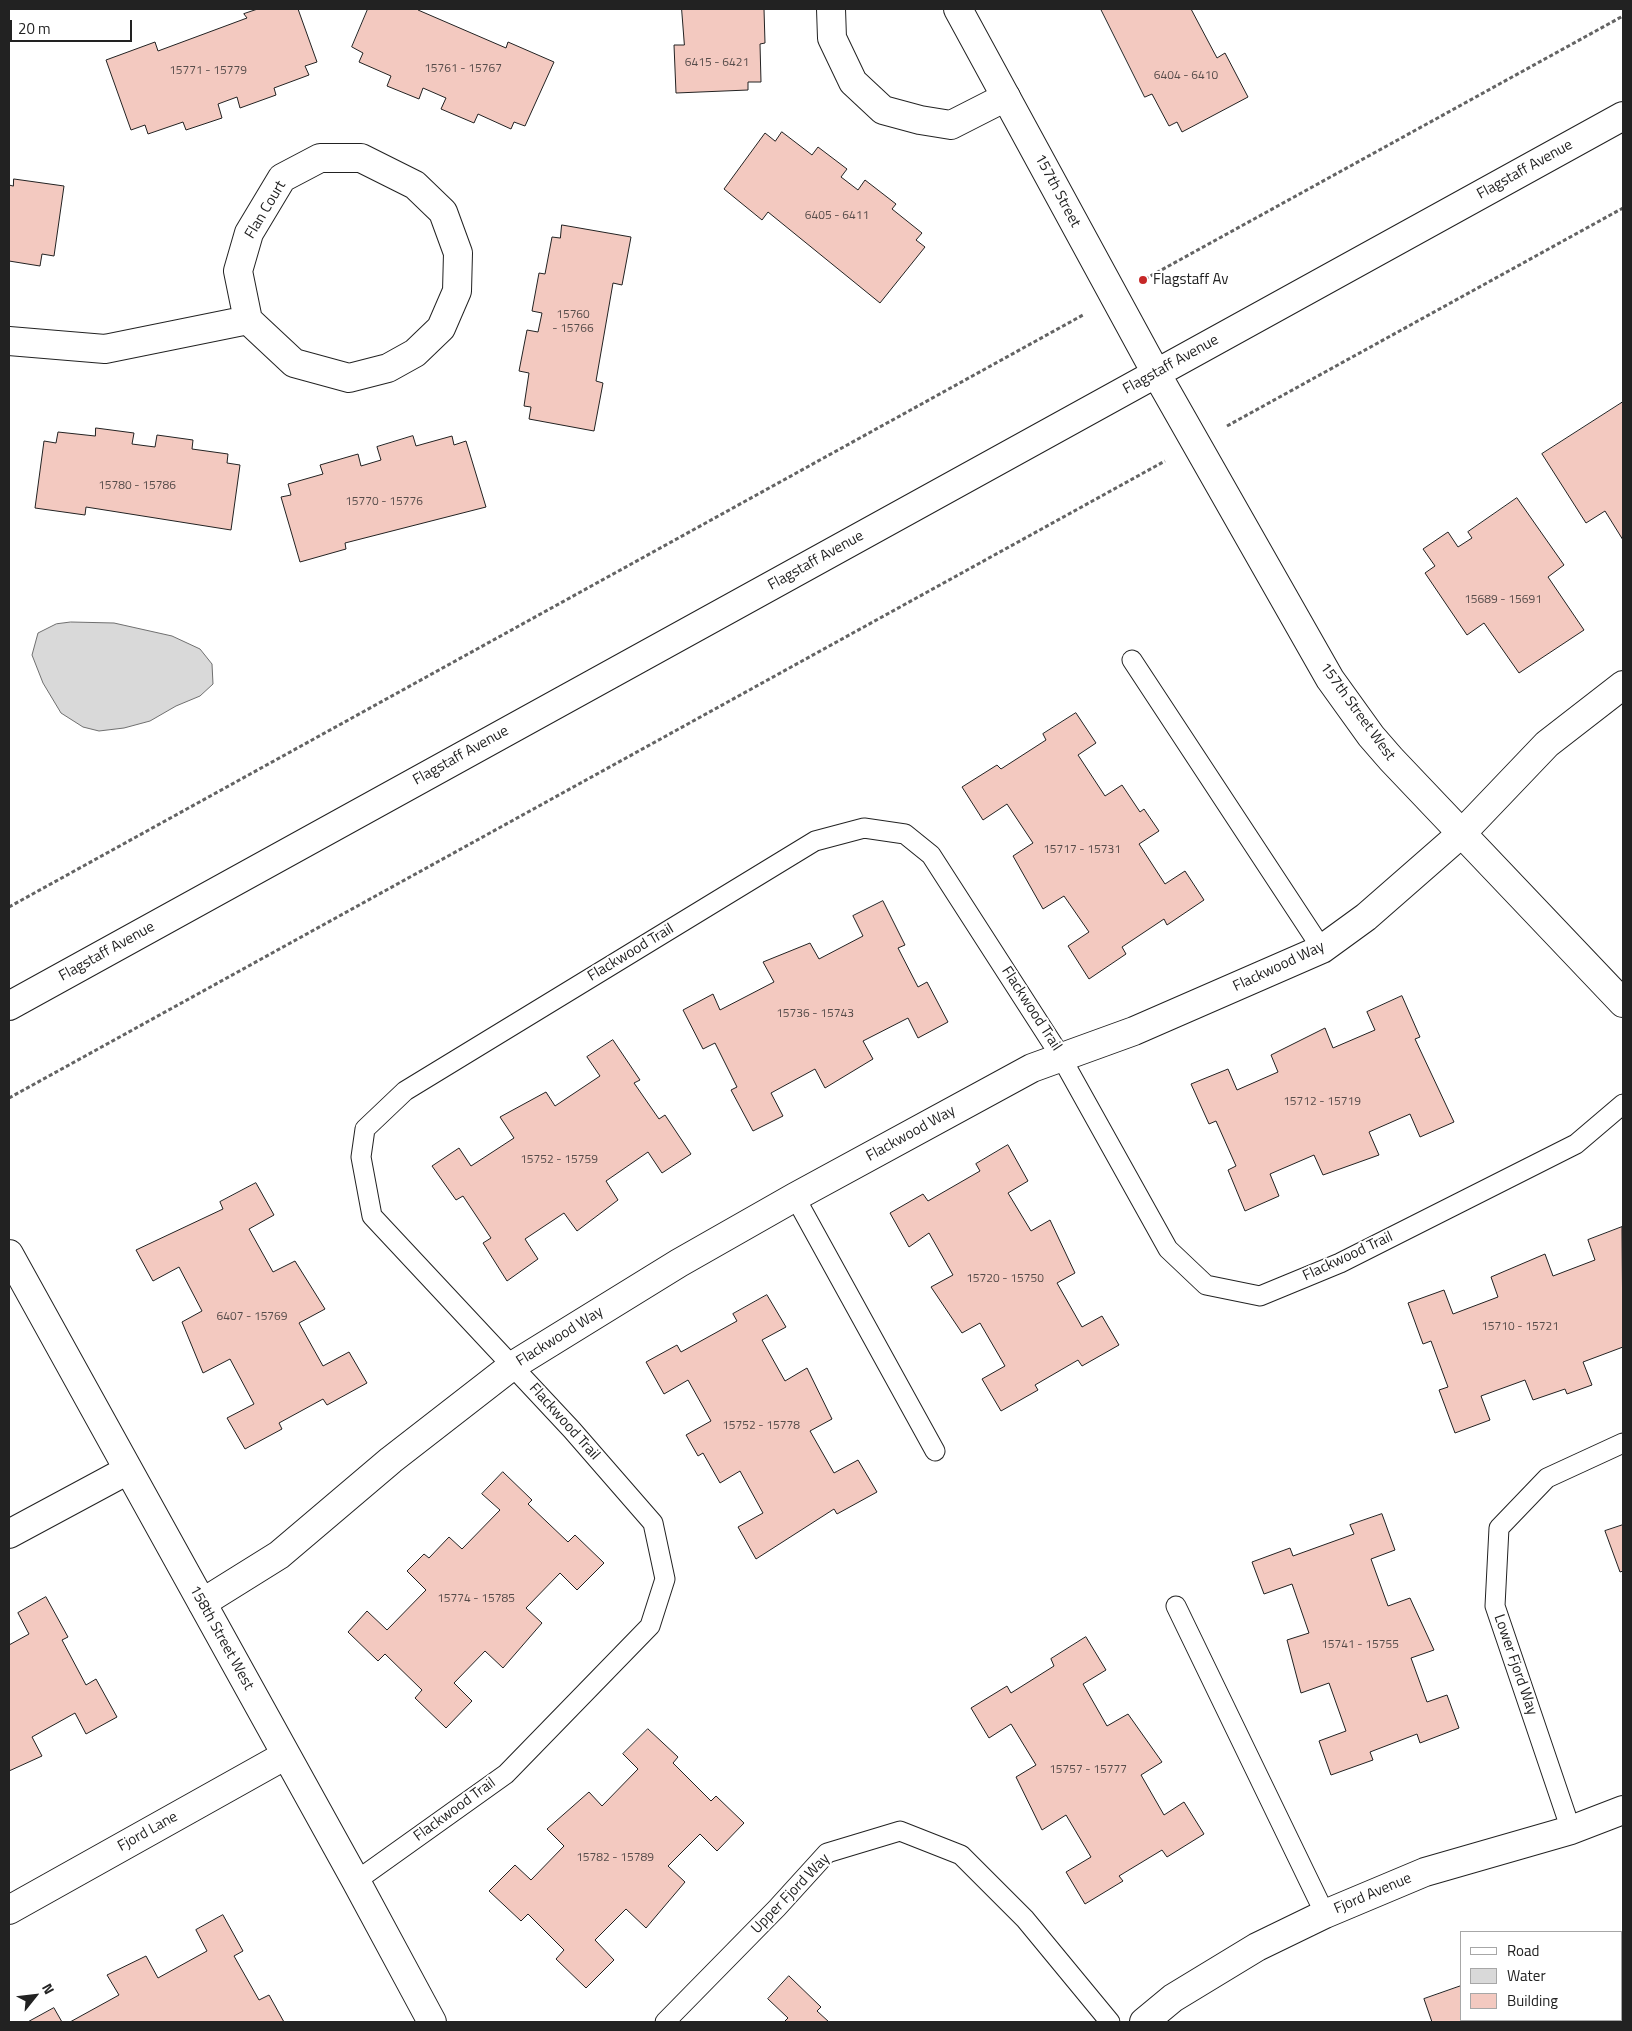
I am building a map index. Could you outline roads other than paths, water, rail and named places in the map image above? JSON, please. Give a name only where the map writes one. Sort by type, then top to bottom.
[{"type":"street","points":[[831,9],[832,38],[853,82],[884,110],[920,120],[951,125],[1006,97]]},
{"type":"street","name":"157th Street","points":[[958,9],[1156,373]]},
{"type":"street","name":"Flagstaff Avenue","points":[[9,1006],[1623,116]]},
{"type":"street","name":"Flan Court","points":[[320,158],[361,158],[414,185],[443,212],[458,253],[457,291],[441,328],[415,353],[388,368],[349,378],[294,363],[248,320],[238,271],[249,233],[282,178],[320,158]]},
{"type":"street","points":[[9,341],[105,348],[248,320]]},
{"type":"street","name":"157th Street West","points":[[1156,373],[1330,679],[1371,736],[1623,1003]]},
{"type":"street","name":"Flackwood Way","points":[[202,1603],[278,1554],[391,1460],[512,1366],[679,1263],[795,1197],[1032,1068],[1134,1031],[1322,949],[1366,917],[1462,833],[1547,744],[1623,685]]},
{"type":"street","name":"158th Street West","points":[[9,1254],[432,2022]]},
{"type":"street","points":[[9,1534],[128,1470]]},
{"type":"street","name":"Fjord Lane","points":[[9,1910],[286,1755]]},
{"type":"street","name":"Fjord Avenue","points":[[1144,2022],[1174,1998],[1257,1947],[1325,1914],[1425,1872],[1571,1830],[1623,1810]]},
{"type":"lane","points":[[1132,660],[1322,949]]},
{"type":"lane","name":"Flackwood Trail","points":[[356,1881],[506,1774],[650,1626],[665,1579],[653,1523],[572,1430],[372,1216],[361,1157],[365,1129],[405,1091],[814,841],[864,828],[905,834],[931,855],[1061,1057],[1168,1249],[1206,1286],[1260,1296],[1340,1263],[1576,1144],[1623,1104]]},
{"type":"lane","points":[[795,1197],[935,1451]]},
{"type":"lane","name":"Lower Fjord Way","points":[[1571,1830],[1495,1606],[1498,1528],[1547,1478],[1623,1444]]},
{"type":"lane","points":[[1176,1606],[1325,1914]]},
{"type":"lane","name":"Upper Fjord Way","points":[[665,2022],[777,1908],[827,1853],[900,1831],[961,1855],[1025,1919],[1110,2022]]},
{"type":"water","points":[[71,622],[114,623],[172,636],[200,649],[212,664],[213,684],[200,696],[176,706],[150,721],[124,728],[99,731],[83,727],[61,713],[43,683],[32,655],[38,633],[56,624]]},
{"type":"place","name":"Flagstaff Av","points":[[1143,280]]}]
